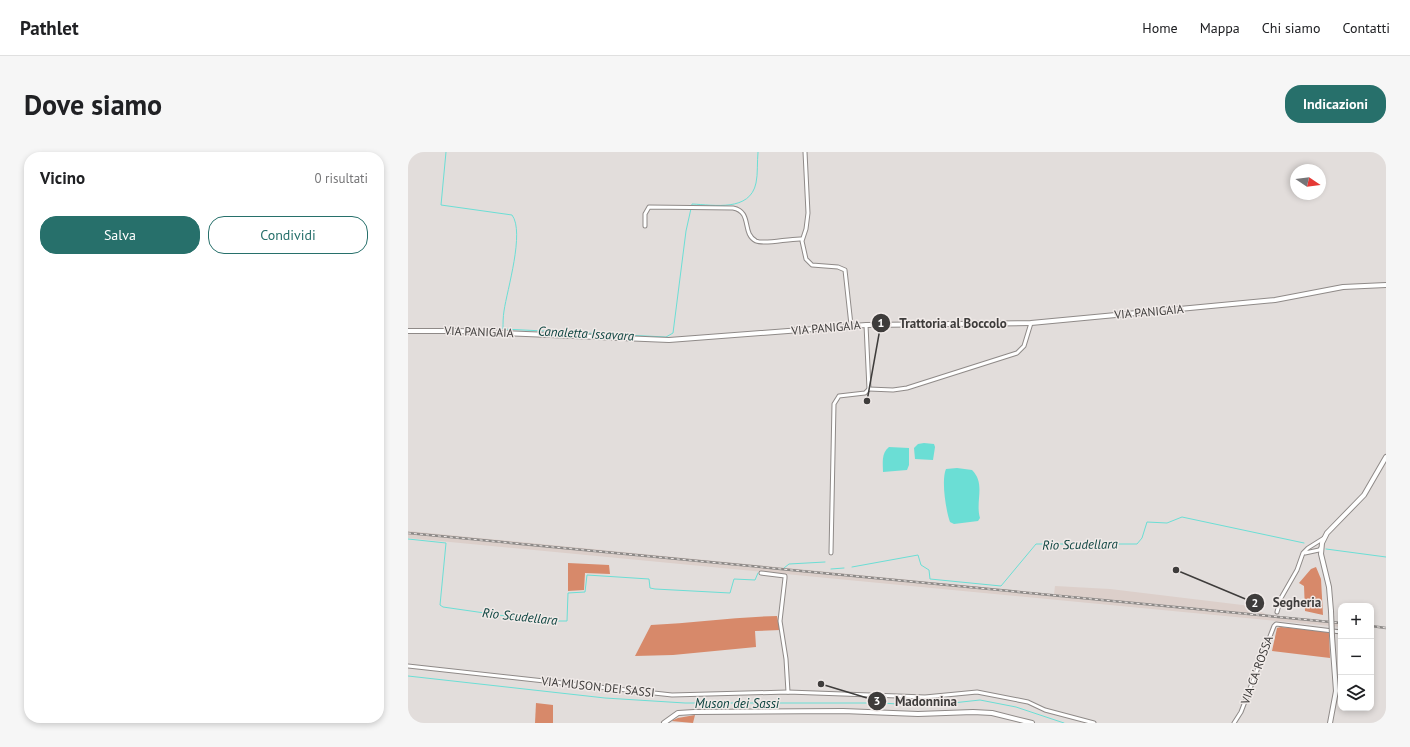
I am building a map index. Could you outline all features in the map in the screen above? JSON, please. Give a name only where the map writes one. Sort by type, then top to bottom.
[{"type":"street","points":[[805,152],[808,204],[806,229],[802,239],[804,255],[809,262],[816,266],[838,267],[845,270],[851,325]]},
{"type":"street","points":[[645,226],[645,214],[649,208],[733,208],[740,209],[743,212],[750,234],[755,240],[763,242],[802,239]]},
{"type":"street","name":"VIA PANIGAIA","points":[[408,331],[458,331],[669,340],[851,325],[1031,323],[1274,300],[1343,287],[1386,286]]},
{"type":"street","points":[[831,553],[834,401],[839,396],[865,393],[869,389],[893,390],[907,388],[1017,353],[1024,346],[1031,323]]},
{"type":"street","points":[[866,325],[869,389]]},
{"type":"street","points":[[1277,612],[1281,598],[1297,570],[1301,558],[1308,548],[1325,537],[1364,495],[1386,457]]},
{"type":"street","points":[[1325,537],[1321,548],[1321,558],[1327,577],[1336,691],[1330,723]]},
{"type":"street","points":[[1314,545],[1321,548]]},
{"type":"street","points":[[1301,558],[1306,552],[1315,551],[1321,548]]},
{"type":"street","points":[[1315,551],[1321,558]]},
{"type":"street","points":[[761,573],[784,576],[785,578],[780,621],[786,659],[788,692]]},
{"type":"street","name":"VIA CA' ROSSA","points":[[1234,723],[1241,712],[1276,624],[1303,626],[1338,632]]},
{"type":"street","name":"VIA MUSON DEI SASSI","points":[[408,666],[672,695],[788,692],[877,694],[925,698],[984,692],[1028,702],[1045,710],[1094,723]]},
{"type":"street","points":[[664,723],[678,713],[843,711],[918,714],[973,712],[992,713],[1032,723]]},
{"type":"shaded area","points":[[408,531],[1054,594],[1055,586],[1110,589],[1259,607],[1261,612],[1268,615],[1338,622],[1338,627],[408,538]]},
{"type":"shaded area","points":[[568,563],[609,565],[610,574],[585,573],[584,590],[568,591]]},
{"type":"shaded area","points":[[1316,567],[1321,579],[1323,615],[1305,611],[1304,586],[1299,583],[1311,569]]},
{"type":"shaded area","points":[[777,616],[780,630],[755,631],[756,647],[673,655],[635,656],[651,625]]},
{"type":"shaded area","points":[[1281,627],[1329,632],[1330,658],[1272,651],[1277,628]]},
{"type":"shaded area","points":[[536,703],[553,705],[553,723],[535,723]]},
{"type":"shaded area","points":[[695,715],[693,723],[671,721],[678,718]]},
{"type":"water","points":[[918,444],[934,444],[933,460],[915,459],[914,448]]},
{"type":"water","points":[[889,447],[909,448],[909,465],[907,470],[883,472],[884,455],[886,449]]},
{"type":"water","points":[[957,468],[972,470],[976,475],[979,487],[980,518],[978,521],[954,524],[950,522],[947,511],[944,480],[946,469]]},
{"type":"waterway","name":"Canaletta Issavara","points":[[446,152],[441,205],[512,215],[516,223],[516,247],[504,311],[503,329],[666,337],[673,333],[686,231],[692,204],[730,205],[747,199],[756,183],[758,152]]},
{"type":"waterway","name":"Rio Scudellara","points":[[852,567],[918,555],[921,565],[929,570],[930,579],[1001,586],[1036,544],[1137,544],[1142,538],[1147,522],[1167,523],[1182,517],[1304,543]]},
{"type":"waterway","name":"Rio Scudellara","points":[[408,539],[446,543],[440,605],[443,607],[540,621],[567,621],[568,593],[585,592],[587,575],[649,579],[650,588],[655,589],[730,593],[734,579],[755,580],[758,573]]},
{"type":"waterway","name":"Rio Scudellara","points":[[1326,549],[1386,557]]},
{"type":"waterway","name":"Rio Scudellara","points":[[784,568],[789,564],[825,562]]},
{"type":"waterway","name":"Rio Scudellara","points":[[831,569],[844,568]]},
{"type":"waterway","name":"Muson dei Sassi","points":[[408,676],[605,698],[685,703],[883,703],[925,706],[980,700],[1016,707],[1064,723]]},
{"type":"railway","points":[[408,533],[1338,623]]},
{"type":"railway","points":[[1374,626],[1386,628]]},
{"type":"place","name":"Trattoria al Boccolo","points":[[867,401]]},
{"type":"place","name":"Segheria","points":[[1176,570]]},
{"type":"place","name":"Madonnina","points":[[821,684]]}]
